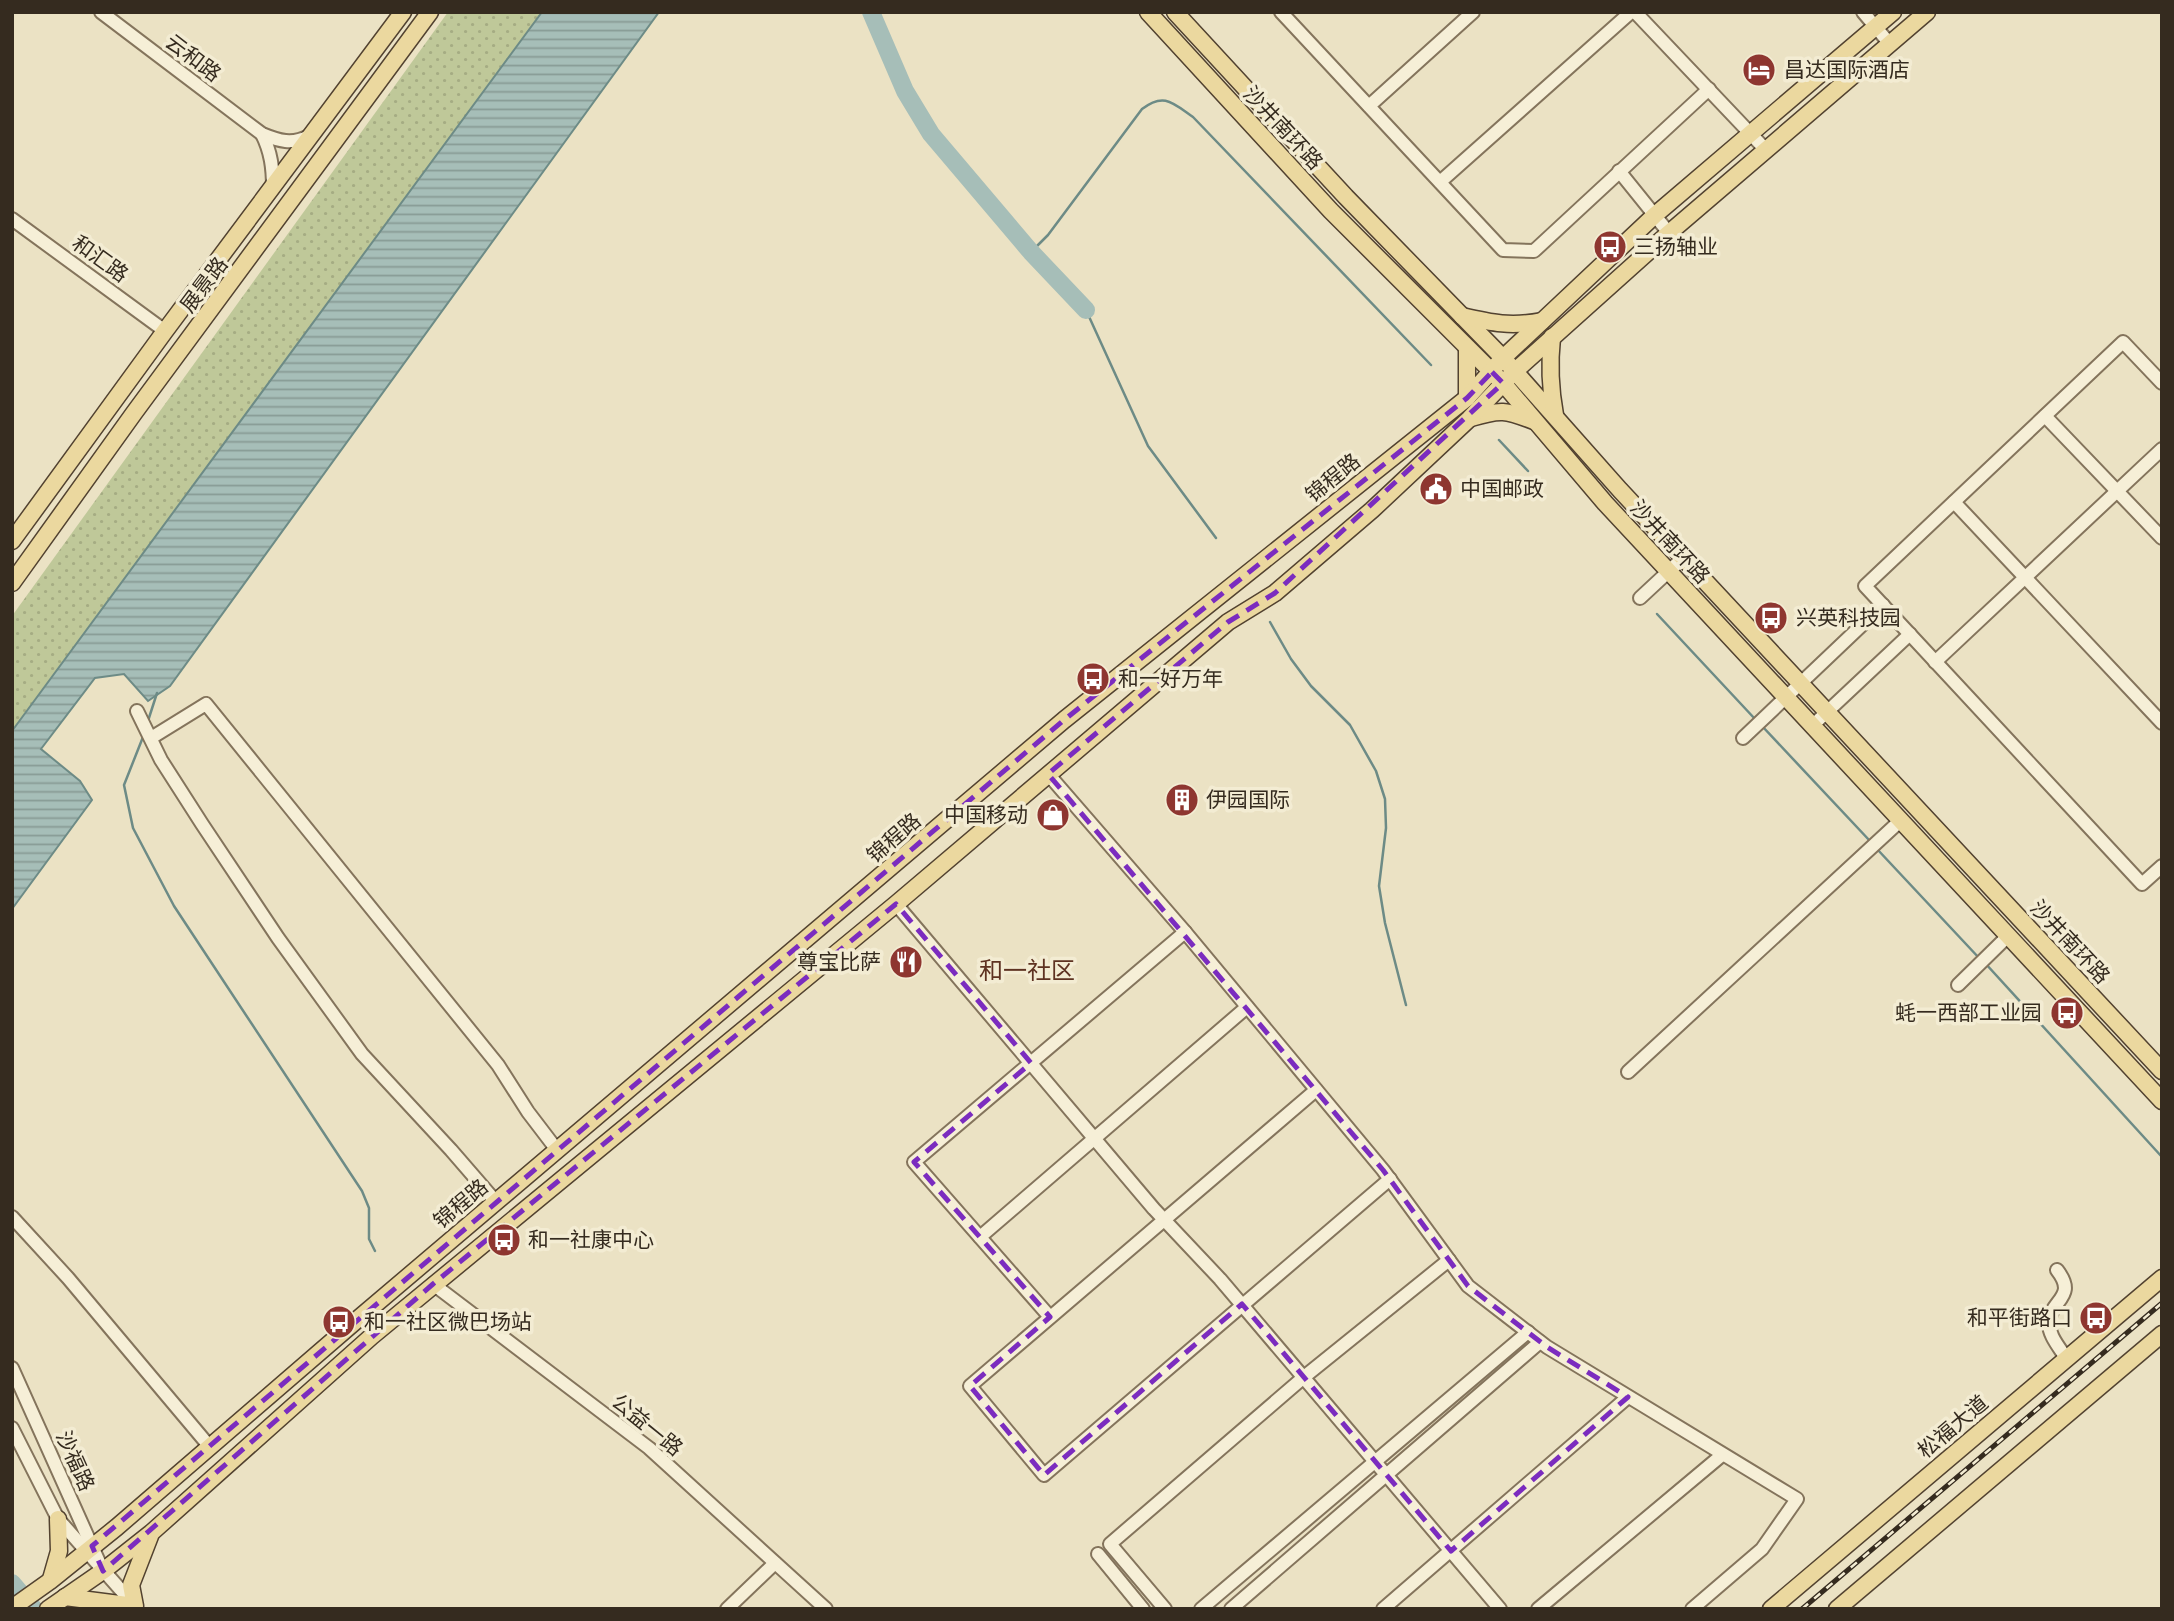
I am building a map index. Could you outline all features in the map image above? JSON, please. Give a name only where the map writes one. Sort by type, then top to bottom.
[{"type":"main road","name":"展景路","points":[[12,541],[403,12]]},
{"type":"main road","name":"展景路","points":[[12,583],[430,12]]},
{"type":"main road","name":"沙井南环路","points":[[1148,12],[1331,211],[1467,348],[1555,417],[2162,1071]]},
{"type":"main road","name":"沙井南环路","points":[[1175,12],[1346,197],[1503,358],[1503,376],[1535,422],[1605,503],[2162,1101]]},
{"type":"main road","points":[[1503,358],[1655,215],[1893,12]]},
{"type":"main road","name":"锦程路","points":[[12,1608],[117,1527],[1064,720],[1467,398],[1503,376],[1552,337],[1927,12]]},
{"type":"main road","points":[[1462,316],[1501,325],[1542,321]]},
{"type":"main road","points":[[1552,337],[1549,384],[1555,417]]},
{"type":"main road","points":[[1467,348],[1467,398]]},
{"type":"main road","name":"锦程路","points":[[48,1609],[151,1533],[433,1284],[896,904],[1228,622],[1275,593],[1372,510],[1469,419],[1503,376]]},
{"type":"main road","points":[[1469,419],[1495,411],[1510,412],[1535,422]]},
{"type":"main road","points":[[862,892],[882,915]]},
{"type":"main road","name":"松福大道","points":[[1771,1609],[2162,1278]]},
{"type":"main road","points":[[1837,1609],[2162,1335]]},
{"type":"main road","points":[[50,1581],[59,1551],[58,1519]]},
{"type":"main road","points":[[65,1597],[137,1607],[131,1585],[151,1533]]},
{"type":"street","name":"云和路","points":[[101,12],[262,134]]},
{"type":"street","points":[[1281,12],[1503,250],[1534,251],[1709,89]]},
{"type":"street","points":[[1369,106],[1473,12]]},
{"type":"street","points":[[1440,182],[1633,12],[1766,150]]},
{"type":"street","points":[[1863,12],[1890,44]]},
{"type":"street","points":[[262,134],[281,142],[300,141],[314,134]]},
{"type":"street","points":[[262,134],[270,150],[273,188]]},
{"type":"street","points":[[1619,171],[1669,233]]},
{"type":"street","name":"和汇路","points":[[12,219],[165,331]]},
{"type":"street","points":[[2162,383],[2123,342],[1865,586],[2142,884],[2162,866]]},
{"type":"street","points":[[2045,416],[2162,538]]},
{"type":"street","points":[[1935,662],[2162,449]]},
{"type":"street","points":[[1954,502],[2162,723]]},
{"type":"street","points":[[1640,598],[1684,558]]},
{"type":"street","points":[[1743,738],[1883,606]]},
{"type":"street","points":[[1812,726],[1910,634]]},
{"type":"street","points":[[151,738],[206,704],[498,1065],[528,1112],[557,1150]]},
{"type":"street","points":[[137,711],[161,760],[278,938],[362,1055],[496,1202]]},
{"type":"street","points":[[1048,774],[1185,932],[1390,1179],[1468,1286],[1540,1342],[1797,1499],[1762,1549],[1692,1609]]},
{"type":"street","points":[[1628,1072],[1900,821]]},
{"type":"street","points":[[896,904],[1164,1220],[1242,1304],[1500,1609]]},
{"type":"street","points":[[1050,1317],[914,1162],[1185,932]]},
{"type":"street","points":[[1958,985],[2008,936]]},
{"type":"street","points":[[980,1237],[1247,1007]]},
{"type":"street","points":[[1316,1090],[970,1386],[1044,1475],[1390,1179]]},
{"type":"street","points":[[12,1217],[68,1278],[210,1447]]},
{"type":"street","points":[[1165,1609],[1110,1544],[1304,1377],[1449,1261]]},
{"type":"street","points":[[2057,1270],[2065,1283],[2065,1292],[2049,1321],[2051,1334],[2066,1359]]},
{"type":"street","name":"公益一路","points":[[433,1284],[649,1448],[826,1609]]},
{"type":"street","points":[[1201,1609],[1528,1332]]},
{"type":"street","points":[[1231,1609],[1540,1342]]},
{"type":"street","name":"沙福路","points":[[12,1368],[89,1548],[103,1570],[137,1607]]},
{"type":"street","points":[[1382,1609],[1628,1397]]},
{"type":"street","name":"沙福路","points":[[12,1428],[58,1519],[89,1548]]},
{"type":"street","points":[[1538,1609],[1722,1455]]},
{"type":"street","points":[[1098,1554],[1143,1609]]},
{"type":"street","points":[[727,1609],[775,1563]]},
{"type":"highlighted area","points":[[1492,372],[1503,383],[1275,593],[1228,622],[1048,774],[1383,1170],[1468,1286],[1547,1347],[1628,1397],[1451,1551],[1242,1304],[1044,1475],[970,1386],[1050,1317],[914,1162],[1031,1063],[896,904],[433,1284],[103,1571],[92,1546],[1064,720],[1467,398]]},
{"type":"green space","points":[[448,12],[542,12],[12,731],[12,616]]},
{"type":"water","points":[[542,12],[659,12],[170,686],[148,701],[124,674],[95,678],[41,749],[80,781],[92,800],[12,909],[12,731]]},
{"type":"waterway","points":[[871,12],[905,91],[931,134],[1031,252],[1086,310]]},
{"type":"waterway","points":[[1031,252],[1048,235],[1142,109],[1156,101],[1168,101],[1193,117],[1431,365]]},
{"type":"waterway","points":[[1086,310],[1148,446],[1216,538]]},
{"type":"waterway","points":[[1499,440],[1528,471]]},
{"type":"waterway","points":[[1657,614],[1755,719]]},
{"type":"waterway","points":[[1270,622],[1291,659],[1311,686],[1350,725],[1376,771],[1385,799],[1386,828],[1379,886],[1385,923],[1406,1005]]},
{"type":"waterway","points":[[147,724],[157,693]]},
{"type":"waterway","points":[[1762,726],[1870,841]]},
{"type":"waterway","points":[[143,737],[124,785],[133,828],[174,906],[362,1191],[369,1208],[369,1239],[375,1251]]},
{"type":"waterway","points":[[1877,849],[1980,959]]},
{"type":"waterway","points":[[1985,963],[2162,1157]]},
{"type":"waterway","points":[[12,1583],[34,1609]]},
{"type":"railway","points":[[1802,1609],[2162,1303]]},
{"type":"place","name":"昌达国际酒店","points":[[1759,70]]},
{"type":"place","name":"三扬轴业","points":[[1610,247]]},
{"type":"place","name":"中国邮政","points":[[1436,489]]},
{"type":"place","name":"兴英科技园","points":[[1771,618]]},
{"type":"place","name":"和一好万年","points":[[1093,679]]},
{"type":"place","name":"伊园国际","points":[[1182,800]]},
{"type":"place","name":"中国移动","points":[[1053,815]]},
{"type":"place","name":"尊宝比萨","points":[[906,962]]},
{"type":"place","name":"蚝一西部工业园","points":[[2067,1013]]},
{"type":"place","name":"和一社康中心","points":[[504,1240]]},
{"type":"place","name":"和平街路口","points":[[2096,1318]]},
{"type":"place","name":"和一社区微巴场站","points":[[339,1322]]},
{"type":"district","name":"和一社区","points":[[1027,970]]}]
